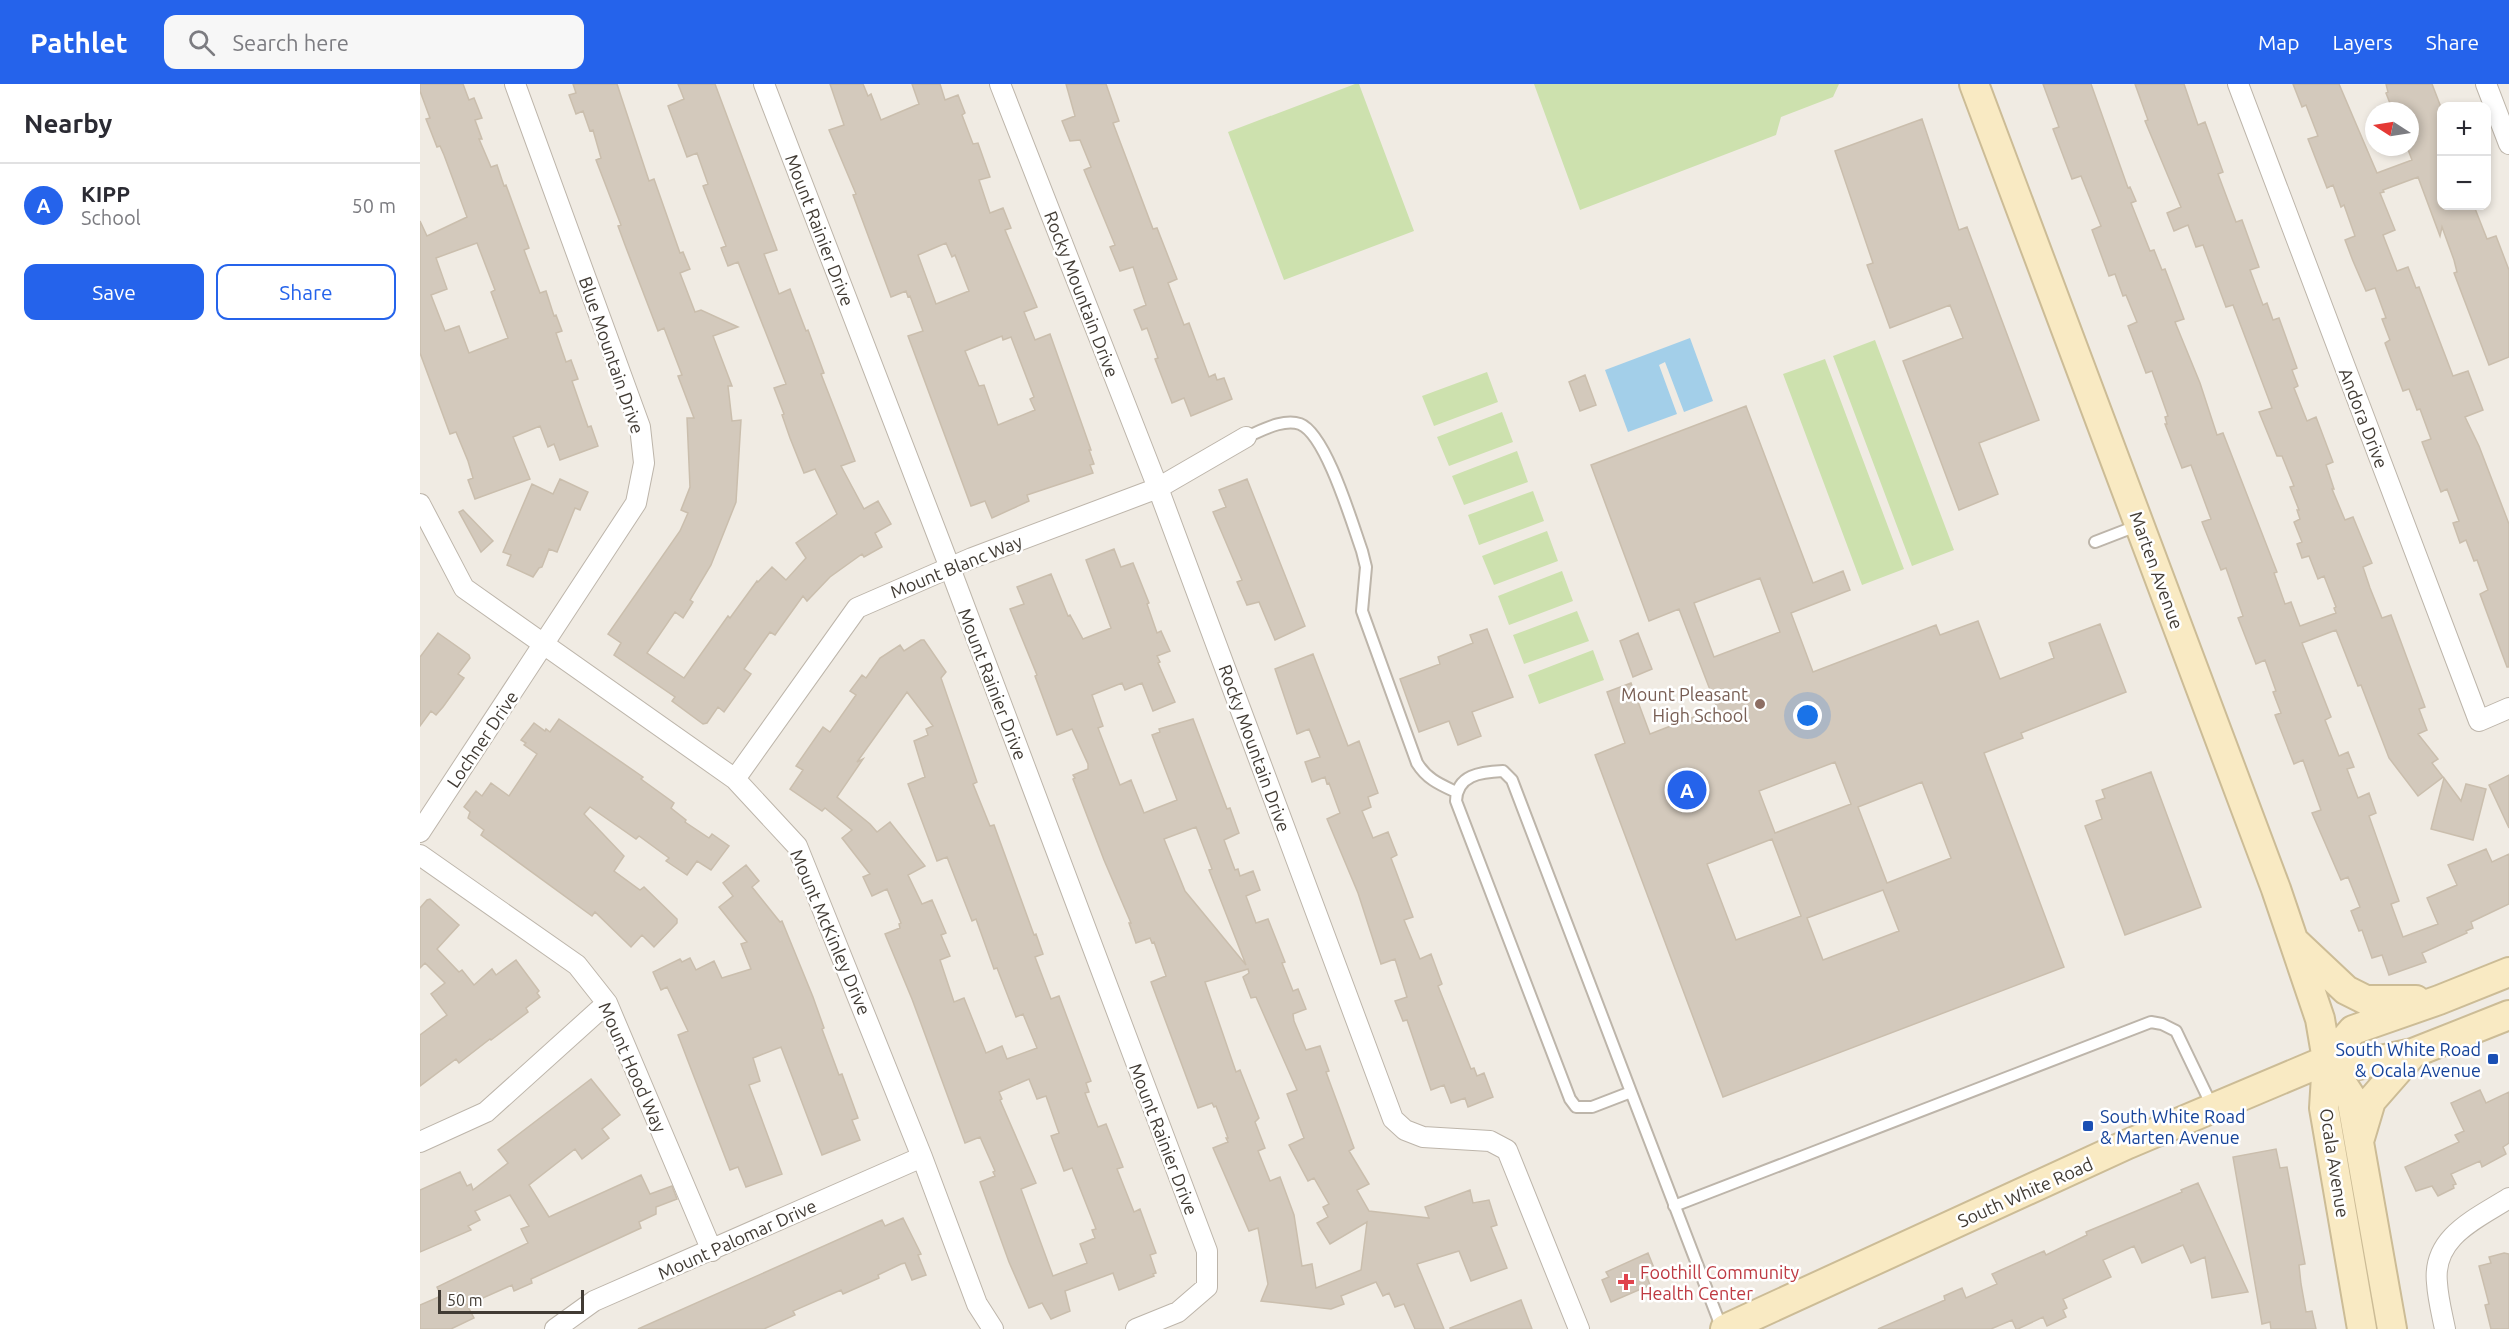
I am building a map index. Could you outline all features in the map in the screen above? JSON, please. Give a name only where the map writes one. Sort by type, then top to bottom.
[{"type":"street","name":"Blue Mountain Drive","points":[[515,84],[640,427],[644,463],[636,502],[542,646]]},
{"type":"street","name":"Mount Rainier Drive","points":[[764,84],[950,567],[1207,1251],[1207,1287],[1178,1312],[1136,1329]]},
{"type":"street","name":"Rocky Mountain Drive","points":[[1000,84],[1158,488],[1393,1119],[1405,1130],[1423,1137],[1491,1141],[1507,1150],[1579,1329]]},
{"type":"street","name":"Marten Avenue","points":[[1974,84],[2268,867],[2320,1019],[2327,1060]]},
{"type":"street","name":"Andora Drive","points":[[2238,84],[2479,721],[2509,708]]},
{"type":"street","points":[[2486,84],[2509,144]]},
{"type":"street","name":"Mount Blanc Way","points":[[735,779],[857,608],[950,567],[1158,488],[1246,437]]},
{"type":"street","name":"Mount McKinley Drive","points":[[420,504],[464,588],[542,646],[735,779],[797,846],[922,1157],[977,1304],[993,1329]]},
{"type":"street","name":"Lochner Drive","points":[[420,832],[542,646]]},
{"type":"street","name":"Mount Hood Way","points":[[420,855],[577,965],[608,1004],[712,1251]]},
{"type":"street","points":[[2293,940],[2346,990],[2366,1000],[2439,1000]]},
{"type":"street","name":"South White Road","points":[[1723,1329],[2128,1144],[2327,1060],[2353,1030],[2439,1000],[2509,972]]},
{"type":"street","points":[[420,1142],[486,1112],[608,1004]]},
{"type":"street","points":[[2327,1060],[2358,1065],[2413,1053],[2509,1015]]},
{"type":"street","points":[[2360,1140],[2371,1101],[2413,1053]]},
{"type":"street","name":"Ocala Avenue","points":[[2327,1060],[2351,1097],[2392,1329]]},
{"type":"street","name":"Ocala Avenue","points":[[2327,1060],[2324,1108],[2362,1329]]},
{"type":"street","name":"Mount Palomar Drive","points":[[555,1329],[594,1301],[922,1157]]},
{"type":"street","points":[[2445,1329],[2436,1281],[2440,1252],[2456,1231],[2509,1198]]},
{"type":"lane","points":[[1246,437],[1278,424],[1298,423],[1311,430],[1323,448],[1366,567],[1362,611],[1417,763],[1424,774],[1434,782],[1456,792]]},
{"type":"lane","points":[[2095,542],[2139,524]]},
{"type":"lane","points":[[1631,1092],[1592,1107],[1576,1107],[1570,1099],[1455,801],[1461,782],[1485,772],[1503,771],[1512,780],[1723,1329]]},
{"type":"lane","points":[[1674,1206],[2151,1022],[2162,1024],[2176,1031],[2212,1108]]},
{"type":"green space","points":[[1359,84],[1414,231],[1284,280],[1228,132]]},
{"type":"green space","points":[[1534,84],[1839,84],[1833,97],[1781,117],[1776,135],[1580,210]]},
{"type":"green space","points":[[1875,340],[1954,550],[1912,566],[1833,356]]},
{"type":"green space","points":[[1825,359],[1904,569],[1862,585],[1783,374]]},
{"type":"green space","points":[[1487,372],[1498,402],[1434,426],[1422,396]]},
{"type":"green space","points":[[1502,412],[1513,442],[1449,466],[1437,437]]},
{"type":"green space","points":[[1517,451],[1528,482],[1464,505],[1452,476]]},
{"type":"green space","points":[[1533,491],[1544,521],[1479,545],[1468,515]]},
{"type":"green space","points":[[1547,531],[1558,561],[1494,585],[1482,556]]},
{"type":"green space","points":[[1562,571],[1573,601],[1509,625],[1498,596]]},
{"type":"green space","points":[[1577,611],[1589,641],[1524,664],[1513,635]]},
{"type":"green space","points":[[1593,650],[1604,680],[1539,704],[1528,675]]},
{"type":"water","points":[[1690,338],[1713,401],[1684,412],[1665,362],[1659,365],[1677,414],[1628,432],[1605,370]]},
{"type":"building","points":[[420,84],[463,84],[469,100],[474,98],[482,118],[475,120],[482,139],[479,139],[491,167],[497,165],[504,186],[506,185],[529,248],[524,250],[540,293],[546,291],[554,316],[556,315],[562,331],[556,333],[566,362],[571,360],[578,379],[572,381],[588,427],[591,426],[598,446],[560,460],[554,444],[548,447],[540,426],[513,437],[530,479],[475,499],[468,480],[473,478],[468,461],[456,432],[450,434],[420,353],[420,221],[427,236],[467,217],[444,155],[440,146],[437,147],[426,119],[430,118],[420,91]],"holes":[[[477,243],[495,290],[491,292],[508,338],[469,353],[459,326],[445,331],[431,295],[447,289],[436,258]]]},
{"type":"building","points":[[573,84],[617,84],[649,181],[654,179],[680,253],[683,252],[690,269],[680,273],[695,312],[701,310],[738,327],[713,336],[732,386],[728,386],[732,421],[741,420],[736,502],[711,565],[690,600],[693,602],[683,618],[675,612],[647,653],[684,678],[728,616],[730,618],[757,581],[772,567],[786,580],[806,558],[796,543],[837,514],[815,469],[804,473],[790,438],[774,388],[786,384],[738,262],[728,266],[721,248],[726,246],[703,186],[708,184],[697,153],[687,157],[668,106],[684,99],[678,84],[715,84],[777,250],[764,254],[779,294],[790,289],[806,331],[808,330],[824,373],[821,374],[855,461],[841,466],[864,509],[878,501],[891,524],[875,533],[882,547],[864,557],[862,554],[830,577],[807,601],[803,596],[775,635],[770,632],[744,669],[751,674],[724,712],[718,707],[707,723],[703,724],[672,701],[675,697],[614,655],[621,643],[608,634],[680,531],[688,513],[681,510],[690,487],[687,418],[694,418],[678,376],[682,375],[664,328],[658,331],[618,226],[621,225],[596,160],[601,158],[593,130],[590,131],[583,111],[576,114],[569,95],[576,93]]},
{"type":"building","points":[[830,84],[863,84],[868,96],[871,94],[881,120],[919,104],[912,84],[940,84],[945,100],[958,95],[965,113],[962,115],[973,144],[978,143],[990,177],[979,180],[990,213],[1003,208],[1011,228],[1005,230],[1037,307],[1024,312],[1035,340],[1050,334],[1091,450],[1089,450],[1094,464],[1090,465],[1093,473],[1027,495],[1029,501],[992,518],[985,501],[971,506],[908,336],[923,331],[910,296],[908,297],[906,291],[891,297],[853,195],[856,194],[829,130],[844,125]],"holes":[[[946,243],[952,257],[955,255],[969,291],[936,304],[918,255]],[[1002,336],[1003,340],[1011,337],[1034,397],[1030,399],[1035,410],[998,425],[984,385],[979,386],[965,351]]]},
{"type":"building","points":[[1066,84],[1106,84],[1119,121],[1113,123],[1153,229],[1157,228],[1177,279],[1168,283],[1184,325],[1189,323],[1209,377],[1215,374],[1217,380],[1224,378],[1232,399],[1191,416],[1184,398],[1172,403],[1155,359],[1158,358],[1147,328],[1142,330],[1134,310],[1146,305],[1133,267],[1120,271],[1110,247],[1115,245],[1084,170],[1091,167],[1080,140],[1070,141],[1062,121],[1075,116]]},
{"type":"building","points":[[2043,84],[2091,84],[2128,188],[2130,187],[2136,201],[2131,203],[2150,251],[2154,250],[2162,270],[2165,269],[2184,319],[2175,322],[2200,383],[2217,435],[2223,433],[2277,572],[2274,573],[2285,604],[2291,602],[2300,626],[2336,613],[2334,608],[2336,607],[2324,576],[2318,579],[2309,556],[2302,558],[2297,544],[2302,542],[2294,522],[2300,519],[2290,487],[2294,486],[2282,456],[2277,456],[2259,412],[2272,408],[2233,305],[2226,307],[2203,245],[2196,247],[2188,225],[2174,231],[2167,213],[2181,207],[2145,121],[2148,120],[2135,84],[2184,84],[2198,125],[2205,122],[2223,172],[2218,174],[2236,222],[2242,220],[2259,267],[2250,270],[2263,305],[2267,303],[2273,320],[2279,318],[2297,368],[2292,370],[2298,386],[2294,388],[2307,421],[2316,417],[2333,462],[2326,465],[2334,489],[2332,489],[2345,520],[2353,517],[2372,563],[2363,567],[2370,588],[2382,618],[2391,615],[2425,707],[2419,709],[2427,730],[2418,734],[2438,759],[2432,763],[2443,777],[2418,796],[2389,758],[2361,685],[2358,686],[2336,630],[2302,643],[2331,717],[2325,720],[2339,756],[2348,752],[2354,767],[2347,769],[2358,798],[2369,793],[2376,813],[2369,816],[2399,901],[2391,904],[2403,937],[2438,924],[2427,898],[2457,885],[2448,865],[2486,849],[2492,862],[2509,854],[2509,904],[2471,922],[2473,928],[2466,931],[2467,933],[2422,953],[2426,962],[2389,975],[2382,955],[2372,958],[2362,930],[2359,931],[2351,911],[2360,907],[2348,877],[2341,880],[2312,813],[2321,810],[2303,760],[2294,764],[2275,715],[2281,713],[2265,660],[2256,664],[2238,618],[2243,616],[2226,568],[2221,570],[2202,522],[2211,519],[2191,465],[2182,468],[2165,424],[2167,424],[2165,417],[2168,416],[2152,371],[2146,373],[2128,326],[2137,322],[2126,295],[2123,296],[2115,274],[2109,276],[2092,230],[2101,226],[2081,176],[2072,179],[2053,129],[2059,127]]},
{"type":"building","points":[[2293,84],[2339,84],[2365,145],[2365,156],[2370,156],[2377,173],[2412,160],[2410,156],[2419,156],[2419,102],[2390,102],[2386,84],[2432,84],[2439,102],[2437,102],[2437,210],[2476,210],[2487,239],[2496,236],[2509,270],[2509,357],[2489,365],[2454,273],[2457,272],[2454,260],[2442,227],[2440,236],[2418,177],[2380,193],[2395,230],[2383,235],[2397,271],[2408,267],[2416,288],[2419,287],[2453,376],[2468,371],[2483,410],[2465,417],[2479,446],[2509,524],[2509,667],[2507,667],[2480,594],[2488,590],[2477,560],[2474,561],[2466,540],[2460,543],[2453,523],[2459,521],[2447,489],[2441,492],[2422,442],[2431,439],[2420,409],[2417,410],[2409,389],[2403,391],[2385,343],[2390,340],[2382,319],[2386,318],[2375,288],[2366,291],[2353,261],[2345,240],[2355,236],[2344,205],[2341,207],[2333,185],[2327,188],[2308,139],[2318,136],[2306,105],[2302,107]]},
{"type":"building","points":[[1922,119],[1959,230],[1967,227],[2039,420],[1979,443],[1998,494],[1959,510],[1903,361],[1963,338],[1950,305],[1890,328],[1867,265],[1873,263],[1835,151]]},
{"type":"building","points":[[1585,375],[1596,405],[1580,411],[1569,382]]},
{"type":"building","points":[[1746,406],[1813,583],[1843,571],[1850,590],[1791,613],[1813,672],[1936,625],[1940,635],[1978,621],[2000,679],[2054,658],[2049,643],[2100,624],[2126,692],[2021,733],[2023,738],[1984,753],[2064,967],[1723,1097],[1595,755],[1625,743],[1607,692],[1631,683],[1650,734],[1717,708],[1679,609],[1649,621],[1591,465]],"holes":[[[1760,578],[1780,632],[1714,657],[1694,603]],[[1835,762],[1851,804],[1775,833],[1759,791]],[[1922,782],[1951,858],[1887,883],[1858,807]],[[1772,839],[1801,916],[1736,940],[1707,864]],[[1883,890],[1899,931],[1823,960],[1807,918]]]},
{"type":"building","points":[[560,479],[588,492],[580,510],[575,508],[557,552],[549,549],[542,567],[533,577],[507,565],[511,555],[503,552],[532,484],[553,494]]},
{"type":"building","points":[[1247,479],[1305,626],[1275,640],[1259,602],[1247,605],[1237,582],[1242,580],[1213,512],[1226,507],[1219,490]]},
{"type":"building","points":[[463,510],[493,541],[481,552],[459,512]]},
{"type":"building","points":[[1114,549],[1121,567],[1133,563],[1149,603],[1147,604],[1157,633],[1161,631],[1170,651],[1157,656],[1175,702],[1153,711],[1142,683],[1125,690],[1122,683],[1092,695],[1103,726],[1098,728],[1120,785],[1131,780],[1144,813],[1177,800],[1152,735],[1160,732],[1159,729],[1193,719],[1227,809],[1230,808],[1239,833],[1224,840],[1235,870],[1238,869],[1240,876],[1253,871],[1260,890],[1246,896],[1256,923],[1268,919],[1285,962],[1282,963],[1293,991],[1298,989],[1306,1009],[1293,1014],[1294,1021],[1306,1050],[1320,1046],[1329,1071],[1326,1072],[1354,1148],[1349,1151],[1369,1184],[1357,1190],[1369,1211],[1429,1218],[1425,1207],[1470,1190],[1473,1203],[1489,1200],[1497,1225],[1491,1227],[1507,1268],[1471,1281],[1459,1251],[1417,1264],[1444,1329],[1415,1329],[1404,1304],[1395,1307],[1389,1293],[1383,1296],[1376,1282],[1341,1296],[1344,1304],[1331,1309],[1261,1301],[1268,1284],[1258,1228],[1249,1231],[1213,1148],[1228,1142],[1226,1138],[1228,1138],[1216,1106],[1214,1107],[1212,1103],[1198,1108],[1151,982],[1166,976],[1154,942],[1152,943],[1150,938],[1136,943],[1129,923],[1131,923],[1073,779],[1075,778],[1073,775],[1088,769],[1088,764],[1072,729],[1057,735],[1035,676],[1037,675],[1010,609],[1024,604],[1017,587],[1051,574],[1068,616],[1070,615],[1083,639],[1111,628],[1086,560]],"holes":[[[1196,827],[1212,869],[1209,870],[1246,965],[1185,891],[1164,839]],[[1248,969],[1249,973],[1243,977],[1251,998],[1256,997],[1297,1090],[1287,1094],[1304,1138],[1289,1145],[1308,1181],[1314,1178],[1329,1204],[1323,1207],[1328,1217],[1317,1223],[1330,1244],[1367,1222],[1361,1270],[1316,1288],[1312,1264],[1302,1266],[1294,1215],[1280,1177],[1270,1181],[1258,1151],[1265,1148],[1255,1122],[1259,1118],[1240,1070],[1236,1072],[1205,982]]]},
{"type":"building","points":[[1487,629],[1513,697],[1472,712],[1481,736],[1458,745],[1449,721],[1419,732],[1400,679],[1440,664],[1438,657],[1473,643],[1470,635]]},
{"type":"building","points":[[438,633],[470,658],[458,674],[464,678],[443,707],[436,715],[431,711],[420,726],[420,657]]},
{"type":"building","points":[[1638,633],[1652,669],[1633,677],[1620,641]]},
{"type":"building","points":[[924,640],[946,672],[941,678],[977,782],[973,784],[990,826],[994,825],[1043,954],[1035,957],[1051,999],[1059,996],[1091,1081],[1086,1083],[1089,1092],[1085,1093],[1098,1127],[1106,1124],[1123,1167],[1117,1169],[1134,1212],[1140,1209],[1156,1253],[1150,1255],[1156,1273],[1153,1274],[1154,1276],[1119,1290],[1113,1273],[1065,1291],[1070,1311],[1051,1319],[1042,1303],[1029,1308],[1009,1262],[980,1182],[995,1176],[993,1172],[995,1171],[980,1137],[965,1143],[912,999],[885,934],[900,928],[901,923],[887,889],[872,896],[863,877],[870,874],[842,838],[852,830],[825,808],[822,811],[790,789],[803,770],[796,766],[823,727],[830,732],[856,695],[850,691],[862,675],[866,678],[880,658],[900,645],[904,651]],"holes":[[[907,692],[933,726],[926,729],[928,735],[914,741],[925,777],[908,784],[937,861],[947,857],[972,921],[976,919],[994,969],[997,968],[1016,1017],[1023,1014],[1037,1048],[1007,1059],[1002,1046],[986,1053],[964,998],[954,1002],[940,960],[950,956],[941,935],[946,933],[932,900],[922,904],[908,875],[925,866],[890,822],[877,832],[837,797],[863,759],[857,762]],[[1029,1079],[1037,1099],[1046,1096],[1059,1133],[1051,1136],[1064,1171],[1072,1168],[1096,1229],[1092,1230],[1095,1238],[1080,1244],[1087,1263],[1053,1276],[1021,1189],[1036,1183],[1000,1100],[1002,1099],[999,1092]]]},
{"type":"building","points":[[1313,654],[1348,746],[1359,741],[1378,793],[1368,797],[1371,807],[1362,811],[1373,838],[1388,832],[1397,855],[1391,858],[1413,917],[1404,920],[1420,959],[1431,954],[1442,984],[1438,986],[1471,1069],[1474,1068],[1477,1076],[1484,1073],[1493,1097],[1468,1107],[1465,1098],[1451,1103],[1444,1085],[1431,1090],[1407,1020],[1403,1021],[1395,1001],[1407,997],[1395,959],[1381,964],[1358,893],[1327,819],[1340,813],[1329,783],[1327,784],[1325,777],[1312,782],[1305,762],[1320,757],[1309,729],[1297,734],[1275,669]]},
{"type":"building","points":[[559,719],[643,777],[641,779],[674,803],[671,808],[686,820],[685,822],[709,838],[712,834],[729,846],[711,870],[697,861],[687,875],[666,861],[669,858],[639,836],[636,839],[590,807],[584,814],[624,856],[614,871],[640,890],[644,887],[677,919],[677,923],[654,947],[642,935],[631,947],[595,912],[592,916],[481,835],[484,830],[468,818],[470,812],[464,807],[476,791],[482,796],[491,783],[509,796],[537,754],[521,740],[534,723],[550,732]]},
{"type":"building","points":[[2151,772],[2201,907],[2125,935],[2085,826],[2102,819],[2096,801],[2105,798],[2102,790]]},
{"type":"building","points":[[2509,775],[2509,828],[2489,785]]},
{"type":"building","points":[[2444,778],[2461,801],[2466,784],[2486,789],[2473,840],[2431,829]]},
{"type":"building","points":[[746,865],[759,881],[752,887],[780,922],[782,921],[813,997],[839,1075],[842,1074],[858,1118],[852,1120],[860,1140],[822,1155],[781,1047],[753,1058],[760,1081],[749,1085],[782,1174],[746,1187],[738,1167],[730,1170],[678,1035],[688,1031],[667,987],[661,990],[653,972],[680,959],[682,962],[690,958],[696,970],[714,961],[722,978],[751,969],[741,944],[747,942],[719,907],[733,896],[723,883]]},
{"type":"building","points":[[430,899],[459,925],[437,949],[459,972],[462,970],[474,985],[492,969],[496,975],[516,960],[539,991],[537,993],[540,997],[526,1008],[528,1012],[491,1040],[459,1063],[456,1059],[420,1086],[420,1035],[447,1015],[431,994],[445,983],[425,963],[420,968],[420,908]]},
{"type":"building","points":[[591,1079],[620,1115],[602,1129],[609,1138],[582,1159],[575,1149],[529,1185],[549,1217],[641,1175],[650,1194],[672,1186],[677,1199],[656,1207],[656,1214],[639,1222],[641,1228],[531,1279],[532,1283],[514,1291],[512,1285],[467,1305],[474,1318],[451,1329],[420,1329],[420,1305],[441,1296],[437,1287],[528,1243],[521,1229],[529,1226],[510,1195],[475,1211],[480,1220],[468,1226],[471,1230],[420,1252],[420,1190],[460,1172],[467,1186],[471,1184],[473,1190],[508,1163],[498,1150]]},
{"type":"building","points":[[2480,1090],[2486,1103],[2509,1092],[2509,1143],[2503,1147],[2506,1154],[2482,1167],[2480,1161],[2451,1174],[2456,1184],[2453,1185],[2454,1188],[2438,1196],[2432,1186],[2416,1191],[2405,1167],[2459,1142],[2455,1135],[2464,1131],[2451,1103]]},
{"type":"building","points":[[2276,1149],[2280,1168],[2287,1167],[2305,1264],[2299,1265],[2306,1312],[2312,1311],[2316,1329],[2271,1329],[2270,1322],[2262,1324],[2233,1157]]},
{"type":"building","points":[[2198,1183],[2248,1292],[2212,1298],[2205,1257],[2191,1263],[2183,1245],[2142,1263],[2134,1246],[2103,1260],[2111,1277],[2063,1299],[2067,1308],[2063,1310],[2066,1317],[2047,1326],[2043,1317],[2018,1329],[2012,1320],[1991,1329],[1878,1329],[1945,1300],[1944,1296],[1962,1288],[1966,1298],[1997,1284],[1992,1274],[2044,1251],[2046,1255],[2087,1235],[2086,1232],[2182,1192],[2181,1190]]},
{"type":"building","points":[[903,1218],[921,1254],[918,1255],[926,1275],[912,1280],[905,1263],[901,1264],[878,1275],[879,1278],[843,1294],[841,1290],[793,1311],[795,1315],[764,1329],[638,1329],[882,1220],[885,1226]]},
{"type":"building","name":"Foothill Community Health Center","points":[[1648,1253],[1656,1273],[1647,1277],[1650,1285],[1611,1302],[1602,1280],[1609,1277],[1606,1272]]},
{"type":"building","points":[[2509,1254],[2509,1329],[2491,1329],[2485,1305],[2489,1304],[2479,1266],[2491,1263],[2489,1257]]},
{"type":"building","points":[[1521,1300],[1532,1329],[1450,1329],[1450,1328]]},
{"type":"place","name":"Mount Pleasant High School","points":[[1760,704]]},
{"type":"place","name":"KIPP","points":[[1687,790]]},
{"type":"place","name":"South White Road & Ocala Avenue","points":[[2493,1059]]},
{"type":"place","name":"South White Road & Marten Avenue","points":[[2088,1126]]},
{"type":"place","name":"Foothill Community Health Center","points":[[1626,1282]]}]
